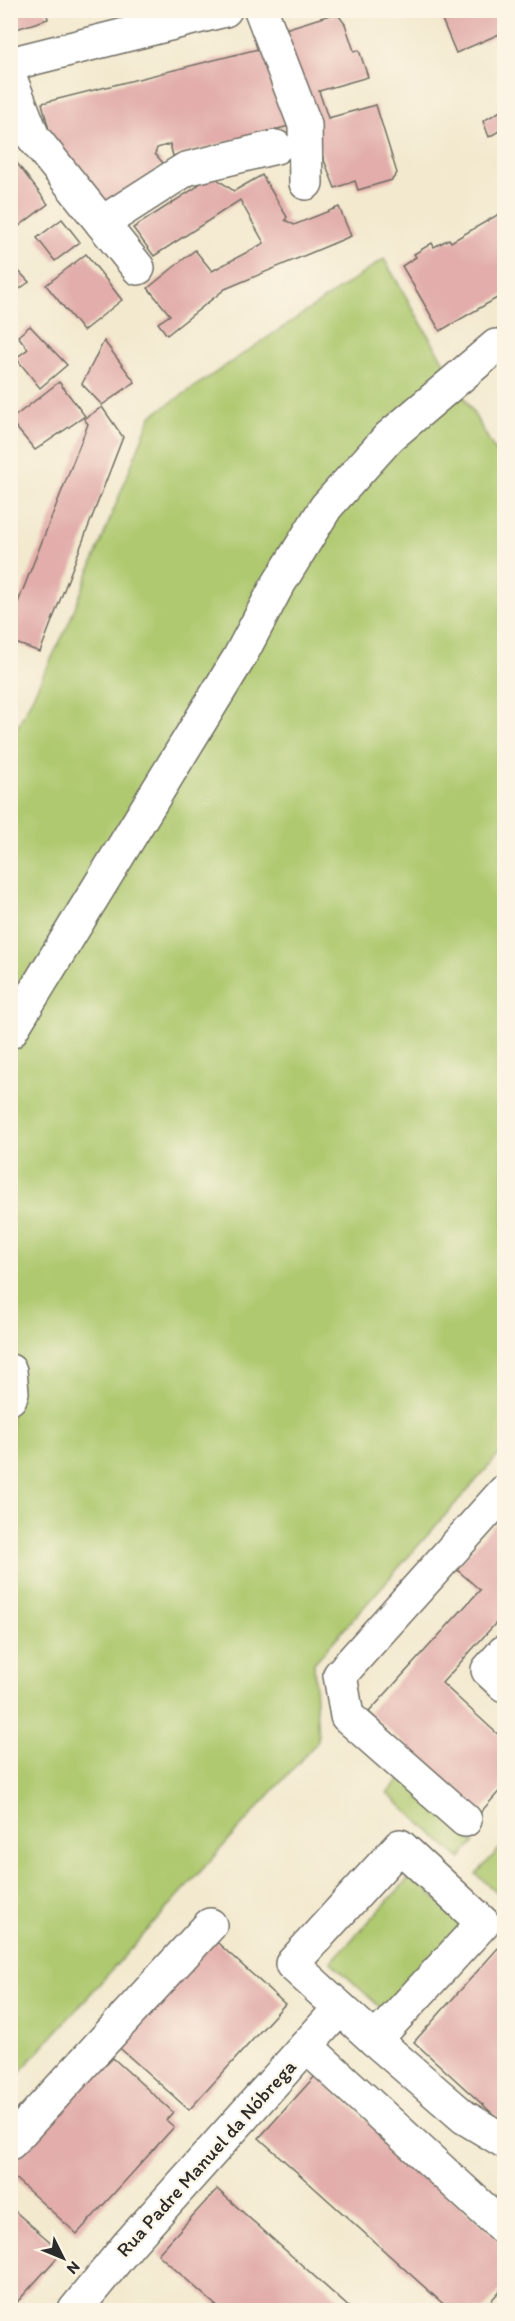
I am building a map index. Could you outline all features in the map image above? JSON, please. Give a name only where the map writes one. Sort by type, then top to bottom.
[{"type":"street","points":[[10,64],[225,10]]},
{"type":"street","points":[[261,10],[305,125],[306,183]]},
{"type":"street","points":[[10,78],[33,137],[138,268]]},
{"type":"street","points":[[102,223],[186,169],[276,147]]},
{"type":"street","points":[[10,1032],[239,658],[276,588],[326,507],[389,437],[502,350]]},
{"type":"street","points":[[10,1371],[12,1392],[10,1398]]},
{"type":"street","points":[[465,1820],[347,1716],[339,1675],[504,1492]]},
{"type":"street","points":[[504,1652],[488,1670],[504,1685]]},
{"type":"street","points":[[375,2040],[483,1923],[400,1846],[292,1964],[375,2040],[464,2117],[504,2141]]},
{"type":"street","points":[[10,2144],[210,1925]]},
{"type":"street","name":"Rua Padre Manuel da Nóbrega","points":[[75,2310],[129,2244],[340,2008]]},
{"type":"street","points":[[306,2046],[504,2228]]},
{"type":"green space","points":[[384,259],[504,466],[504,1449],[314,1663],[318,1741],[11,2082],[11,740],[68,625],[151,416]]},
{"type":"green space","points":[[402,1777],[474,1843],[460,1859],[387,1793]]},
{"type":"green space","points":[[504,1844],[504,1899],[476,1874]]},
{"type":"green space","points":[[411,1876],[463,1924],[384,2011],[331,1962]]},
{"type":"building","points":[[10,10],[46,10],[48,19],[10,31]]},
{"type":"building","points":[[438,10],[504,10],[504,32],[456,53]]},
{"type":"building","points":[[330,15],[339,16],[345,24],[354,51],[359,50],[368,77],[319,91],[328,118],[376,105],[397,173],[392,180],[358,190],[355,181],[335,188],[299,96],[285,29]]},
{"type":"building","points":[[266,47],[293,125],[173,156],[170,144],[157,148],[155,154],[164,164],[109,206],[65,161],[60,143],[53,145],[42,103]]},
{"type":"building","points":[[504,109],[504,128],[489,137],[483,121]]},
{"type":"building","points":[[10,154],[48,204],[10,233]]},
{"type":"building","points":[[210,174],[234,191],[262,175],[287,217],[285,220],[294,225],[339,207],[351,236],[225,289],[167,335],[158,323],[170,315],[148,288],[195,250],[212,271],[264,243],[240,200],[154,256],[133,228],[195,188]]},
{"type":"building","points":[[504,211],[504,294],[440,331],[402,266],[416,257],[414,254],[432,243],[434,247],[449,239],[451,242]]},
{"type":"building","points":[[62,219],[80,242],[55,261],[37,238]]},
{"type":"building","points":[[86,254],[122,300],[83,331],[46,285]]},
{"type":"building","points":[[10,262],[29,282],[10,296]]},
{"type":"building","points":[[30,326],[67,365],[40,388],[16,358],[28,349],[18,336]]},
{"type":"building","points":[[104,341],[135,382],[102,405],[82,384]]},
{"type":"building","points":[[59,382],[85,416],[35,450],[10,420]]},
{"type":"building","points":[[102,407],[123,437],[40,652],[10,641],[10,623],[88,424],[84,419]]},
{"type":"building","points":[[504,1514],[504,1614],[442,1683],[504,1740],[504,1786],[480,1813],[369,1712],[480,1590],[455,1568]]},
{"type":"building","points":[[209,1935],[285,2004],[189,2110],[113,2042]]},
{"type":"building","points":[[498,1948],[504,1954],[504,2124],[414,2042]]},
{"type":"building","points":[[113,2058],[173,2112],[166,2120],[174,2127],[77,2234],[10,2174],[10,2156],[98,2059],[106,2065]]},
{"type":"building","points":[[316,2075],[504,2245],[504,2286],[483,2310],[450,2310],[259,2138]]},
{"type":"building","points":[[217,2189],[352,2310],[221,2310],[160,2256],[158,2254]]},
{"type":"building","points":[[10,2207],[62,2252],[10,2310]]}]
